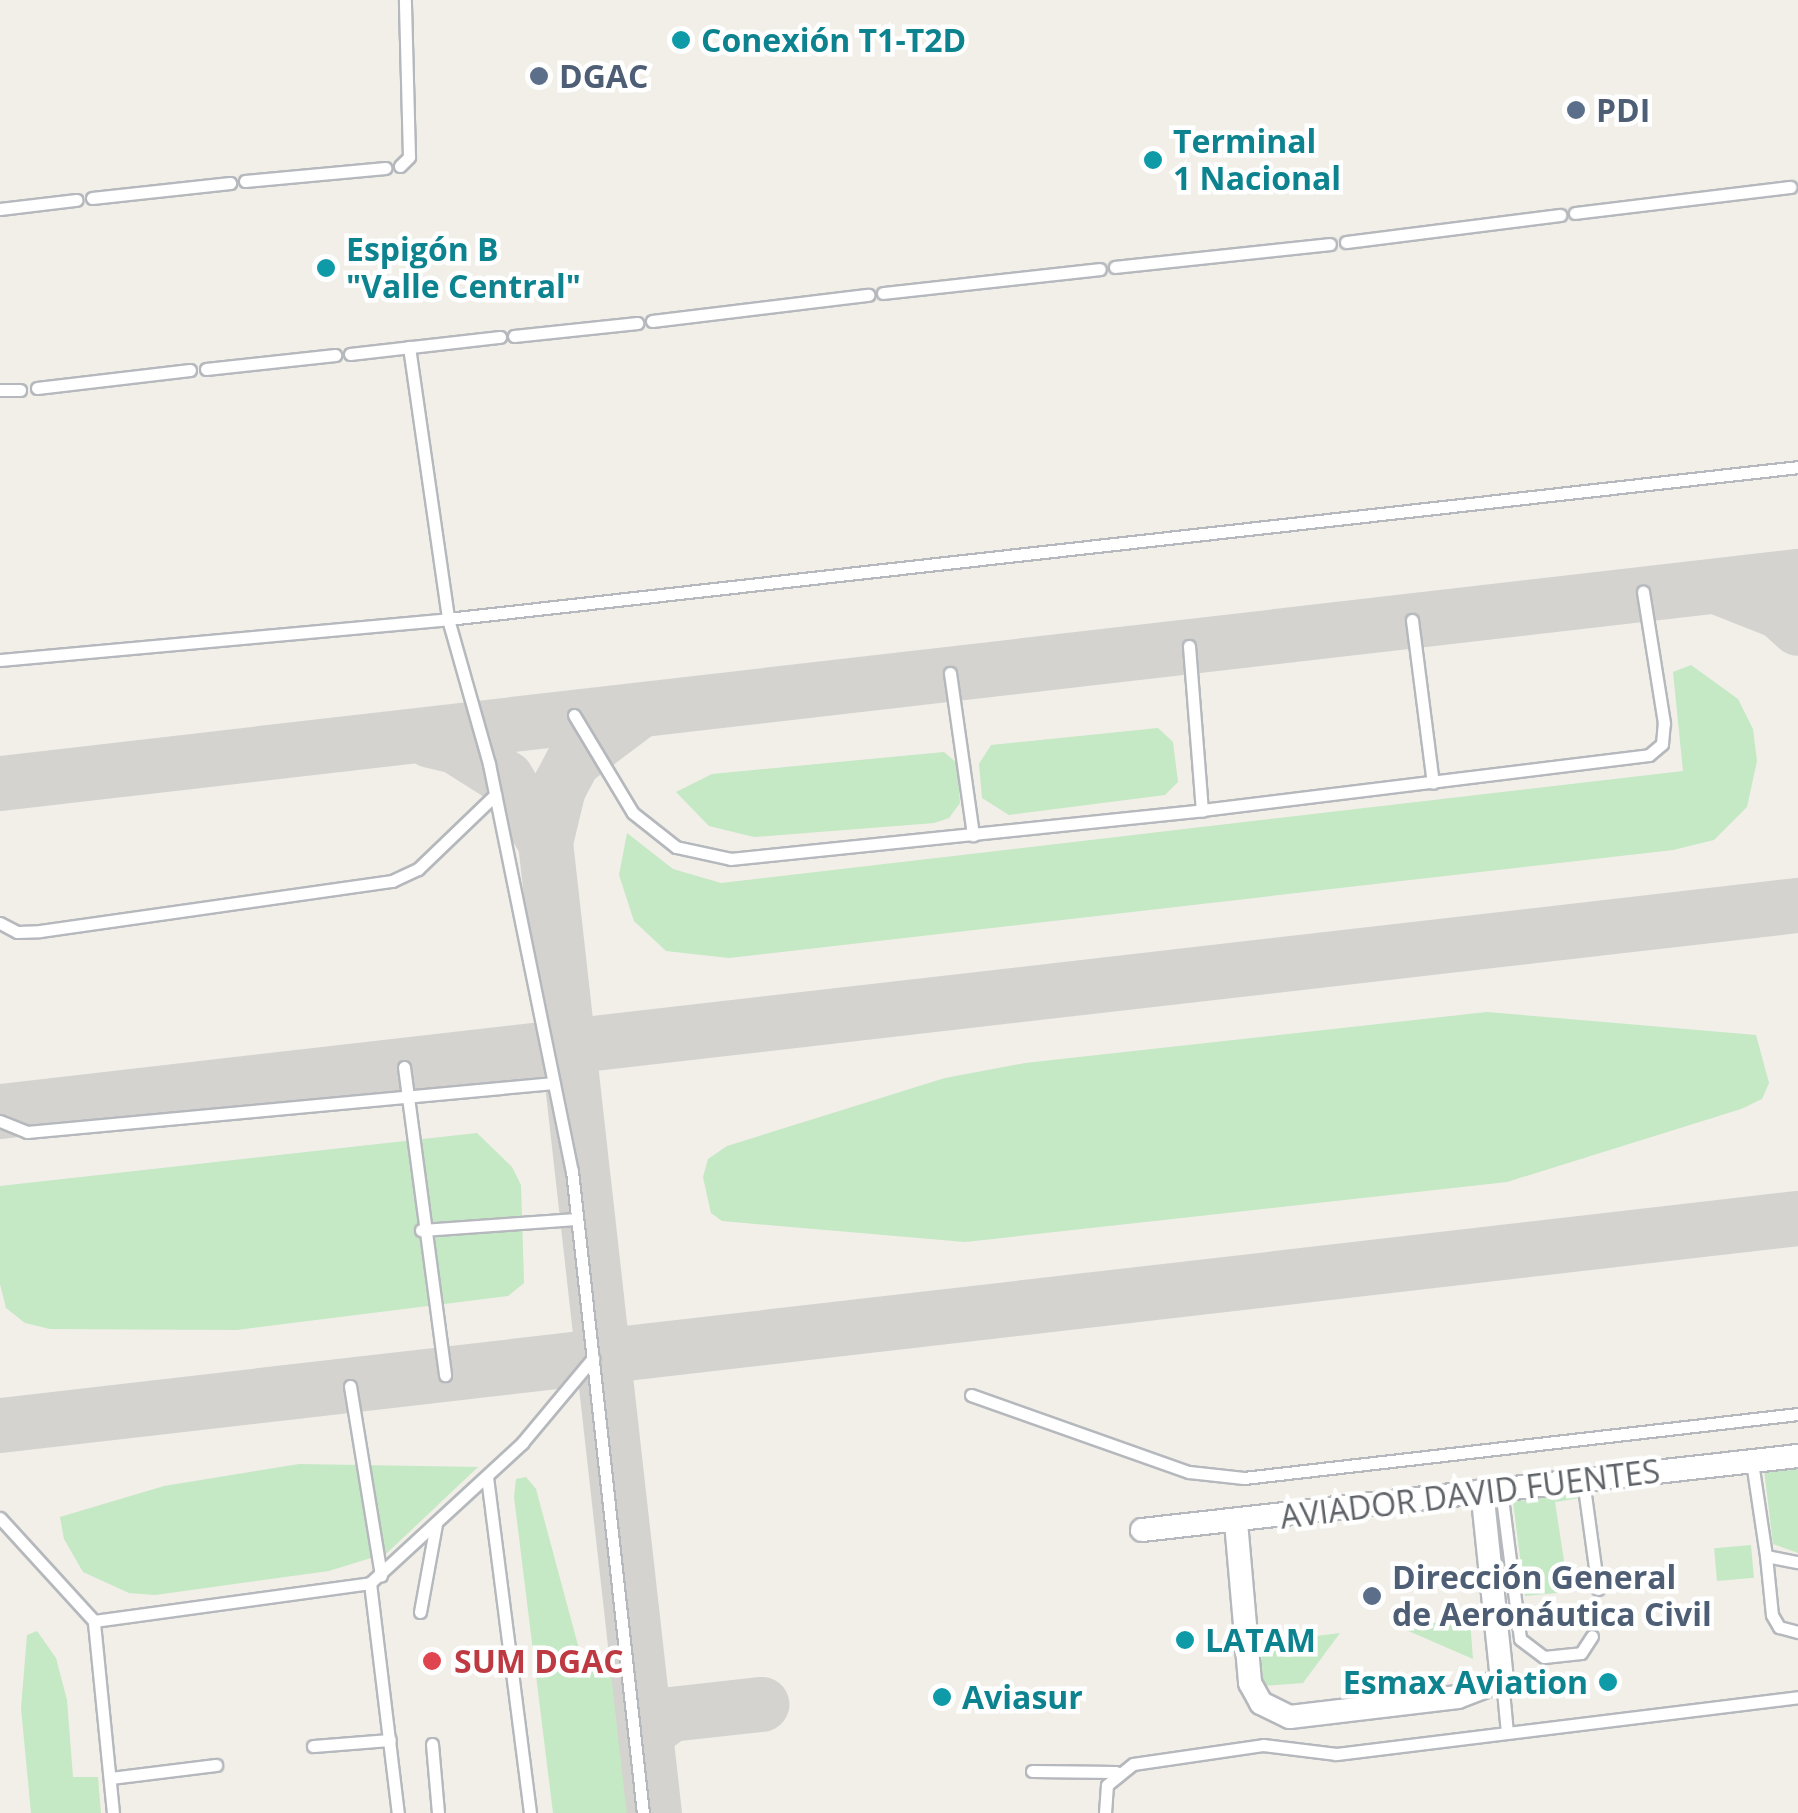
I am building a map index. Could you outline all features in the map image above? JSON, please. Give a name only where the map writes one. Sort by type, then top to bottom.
[{"type":"street","name":"AVIADOR DAVID FUENTES","points":[[1142,1530],[1798,1456]]},
{"type":"street","points":[[1236,1522],[1250,1683],[1268,1709],[1302,1716],[1492,1686],[1492,1490]]},
{"type":"lane","points":[[400,166],[410,157],[406,0]]},
{"type":"lane","points":[[245,181],[385,168]]},
{"type":"lane","points":[[92,198],[230,183]]},
{"type":"lane","points":[[1575,213],[1790,187]]},
{"type":"lane","points":[[0,209],[76,200]]},
{"type":"lane","points":[[1346,242],[1560,215]]},
{"type":"lane","points":[[1114,267],[1330,244]]},
{"type":"lane","points":[[884,294],[1100,269]]},
{"type":"lane","points":[[652,321],[868,295]]},
{"type":"lane","points":[[514,336],[637,323]]},
{"type":"lane","points":[[350,354],[500,337]]},
{"type":"lane","points":[[409,347],[448,619],[496,795],[554,1083],[592,1358],[643,1813]]},
{"type":"lane","points":[[206,369],[335,355]]},
{"type":"lane","points":[[37,388],[190,370]]},
{"type":"lane","points":[[0,390],[20,390]]},
{"type":"lane","points":[[0,660],[448,619],[1798,466]]},
{"type":"lane","points":[[574,716],[632,813],[696,853],[775,858],[1202,810],[1433,783],[1659,749],[1664,722],[1643,592]]},
{"type":"lane","points":[[1412,620],[1433,783]]},
{"type":"lane","points":[[1189,646],[1202,810]]},
{"type":"lane","points":[[950,673],[973,835]]},
{"type":"lane","points":[[0,922],[16,932],[40,931],[392,881],[418,868],[496,795]]},
{"type":"lane","points":[[404,1067],[421,1230],[445,1374]]},
{"type":"lane","points":[[0,1122],[27,1132],[554,1083]]},
{"type":"lane","points":[[421,1230],[574,1219]]},
{"type":"lane","points":[[94,1621],[370,1584],[487,1478],[592,1358]]},
{"type":"lane","points":[[350,1386],[381,1575]]},
{"type":"lane","points":[[971,1395],[1189,1472],[1244,1478],[1798,1414]]},
{"type":"lane","points":[[1752,1462],[1772,1614],[1779,1627],[1798,1632]]},
{"type":"lane","points":[[487,1478],[530,1813]]},
{"type":"lane","points":[[1584,1480],[1598,1588]]},
{"type":"lane","points":[[1492,1490],[1520,1639],[1544,1657],[1581,1653],[1592,1636]]},
{"type":"lane","points":[[0,1518],[94,1621],[113,1813]]},
{"type":"lane","points":[[420,1612],[436,1524]]},
{"type":"lane","points":[[1766,1556],[1798,1562]]},
{"type":"lane","points":[[370,1584],[398,1813]]},
{"type":"lane","points":[[1492,1686],[1506,1715],[1507,1734]]},
{"type":"lane","points":[[1492,1686],[1506,1715]]},
{"type":"lane","points":[[1032,1771],[1116,1772],[1134,1764],[1263,1745],[1325,1754],[1798,1697]]},
{"type":"lane","points":[[314,1746],[390,1740]]},
{"type":"lane","points":[[432,1744],[438,1813]]},
{"type":"lane","points":[[110,1778],[216,1765]]},
{"type":"lane","points":[[1106,1813],[1104,1799],[1116,1772]]},
{"type":"green space","points":[[1691,665],[1738,699],[1753,729],[1757,761],[1747,807],[1714,840],[1673,850],[729,958],[666,951],[634,921],[619,875],[627,833],[673,869],[721,883],[1683,771],[1673,672]]},
{"type":"green space","points":[[1158,728],[1173,742],[1178,782],[1165,795],[1009,815],[982,798],[979,764],[991,745]]},
{"type":"green space","points":[[944,752],[957,763],[960,803],[949,818],[934,823],[754,837],[709,826],[676,792],[712,774]]},
{"type":"green space","points":[[1487,1012],[1756,1035],[1769,1083],[1762,1099],[1741,1109],[1507,1182],[965,1242],[722,1221],[711,1213],[703,1177],[708,1159],[727,1146],[945,1078],[1025,1063]]},
{"type":"green space","points":[[477,1133],[512,1167],[521,1185],[524,1283],[508,1296],[237,1330],[50,1329],[25,1323],[6,1308],[0,1284],[0,1186]]},
{"type":"green space","points":[[299,1464],[478,1467],[387,1553],[329,1571],[155,1595],[129,1593],[83,1572],[64,1539],[60,1517],[164,1486]]},
{"type":"green space","points":[[1798,1466],[1798,1553],[1773,1544],[1764,1469]]},
{"type":"green space","points":[[526,1477],[536,1489],[583,1664],[615,1661],[631,1813],[553,1813],[514,1497],[516,1479]]},
{"type":"green space","points":[[1571,1493],[1580,1498],[1555,1502],[1565,1567],[1575,1567],[1578,1591],[1525,1596],[1513,1502]]},
{"type":"green space","points":[[1751,1545],[1754,1578],[1717,1581],[1714,1548]]},
{"type":"green space","points":[[1470,1620],[1473,1659],[1397,1626]]},
{"type":"green space","points":[[37,1631],[56,1658],[67,1700],[73,1777],[98,1777],[101,1813],[31,1813],[21,1708],[27,1635]]},
{"type":"green space","points":[[1340,1633],[1303,1683],[1263,1686],[1261,1643]]},
{"type":"taxiway","points":[[0,783],[1798,576]]},
{"type":"taxiway","points":[[1718,587],[1779,611],[1798,628]]},
{"type":"taxiway","points":[[638,711],[573,760],[558,788],[545,842],[654,1813]]},
{"type":"taxiway","points":[[430,740],[455,746],[506,778],[545,842]]},
{"type":"taxiway","points":[[0,1111],[1798,905]]},
{"type":"taxiway","points":[[0,1425],[1798,1218]]},
{"type":"taxiway","points":[[645,1733],[670,1714],[761,1704]]},
{"type":"place","name":"Conexión T1-T2D","points":[[681,40]]},
{"type":"place","name":"DGAC","points":[[539,76]]},
{"type":"place","name":"PDI","points":[[1576,110]]},
{"type":"place","name":"Terminal 1 Nacional","points":[[1153,160]]},
{"type":"place","name":"Espigón B \"Valle Central\"","points":[[326,268]]},
{"type":"place","name":"Dirección General de Aeronáutica Civil","points":[[1372,1596]]},
{"type":"place","name":"LATAM","points":[[1185,1640]]},
{"type":"place","name":"SUM DGAC","points":[[432,1661]]},
{"type":"place","name":"Esmax Aviation","points":[[1608,1682]]},
{"type":"place","name":"Aviasur","points":[[942,1697]]}]
